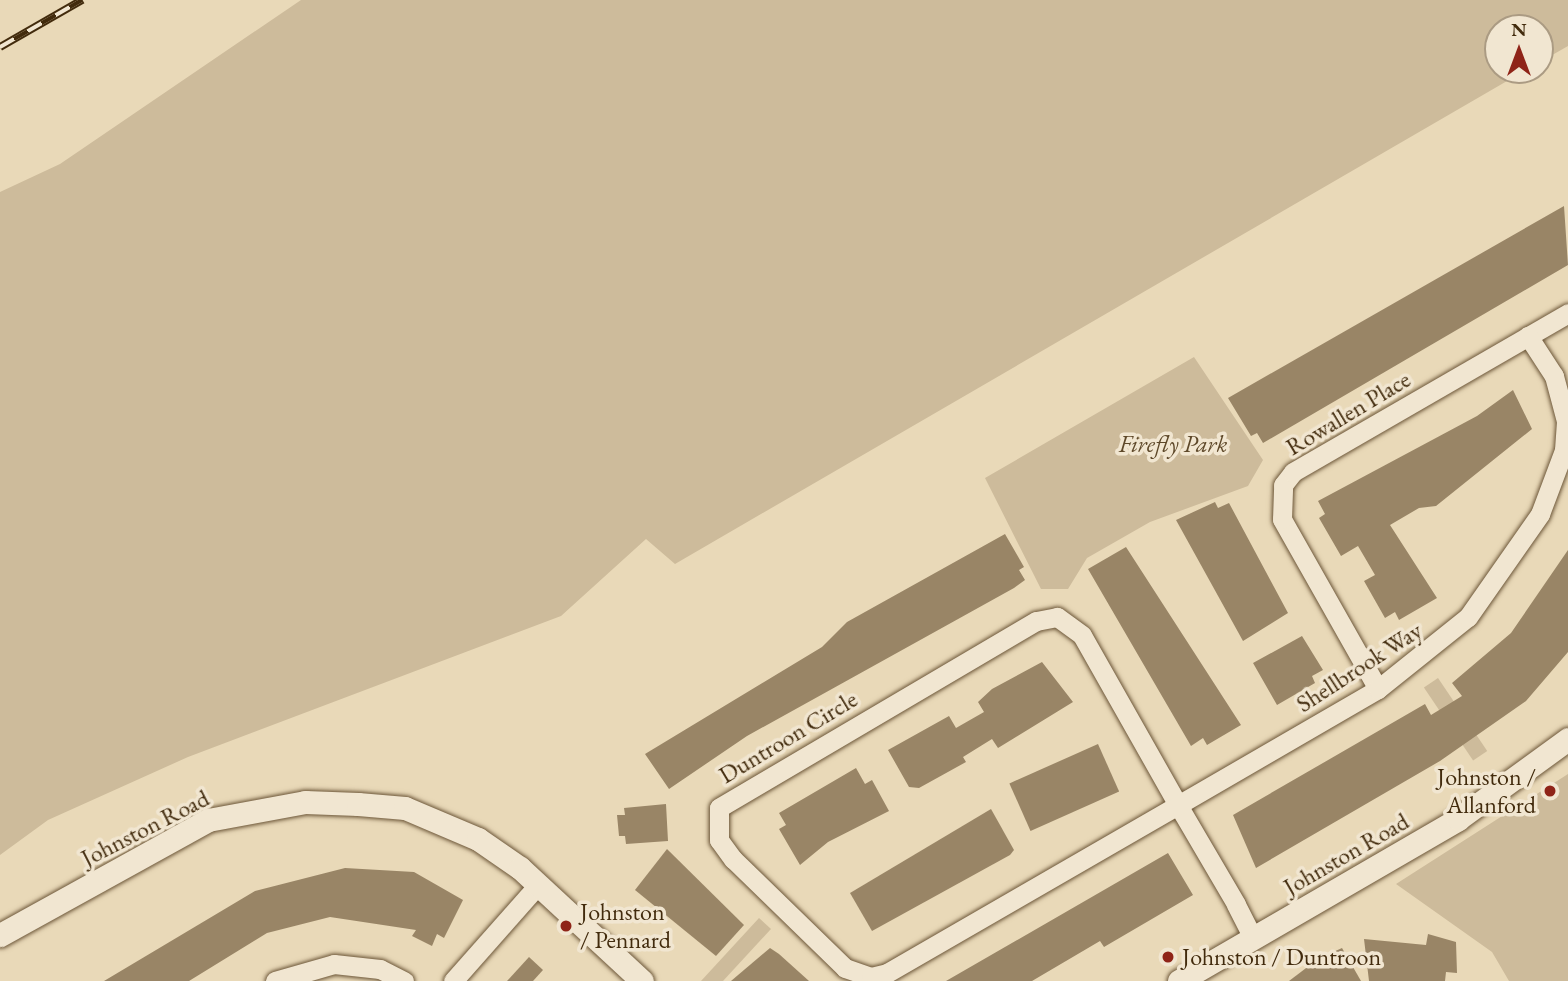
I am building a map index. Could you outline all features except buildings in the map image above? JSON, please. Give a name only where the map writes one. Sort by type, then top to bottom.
[{"type":"street","name":"Rowallen Place","points":[[1378,690],[1282,519],[1283,485],[1293,472],[1568,313]]},
{"type":"street","name":"Shellbrook Way","points":[[1178,805],[1378,690],[1468,617],[1516,556],[1544,504],[1564,450],[1566,421],[1554,376],[1528,336]]},
{"type":"street","name":"Duntroon Circle","points":[[1178,805],[871,977],[845,968],[742,869],[715,826],[728,798],[1036,621],[1057,617],[1082,635],[1178,805],[1252,938]]},
{"type":"street","name":"Johnston Road","points":[[1179,981],[1458,819],[1568,739]]},
{"type":"street","name":"Johnston Road","points":[[0,934],[208,820],[304,802],[405,808],[451,824],[538,885],[642,981]]},
{"type":"street","points":[[453,981],[538,885]]},
{"type":"street","points":[[275,981],[334,964],[380,969],[404,981]]},
{"type":"green space","points":[[301,0],[1568,0],[1568,46],[1554,54],[1554,14],[1484,14],[1484,84],[1502,84],[675,564],[646,539],[561,616],[188,757],[48,820],[0,855],[0,192],[60,164]]},
{"type":"green space","name":"Firefly Park","points":[[1194,357],[1263,460],[1248,486],[1150,522],[1087,558],[1068,589],[1041,589],[985,478]]},
{"type":"green space","points":[[1438,678],[1487,751],[1473,760],[1424,688]]},
{"type":"green space","points":[[1568,774],[1568,981],[1509,981],[1492,952],[1396,884]]},
{"type":"green space","points":[[759,918],[771,929],[723,981],[701,981]]},
{"type":"railway","points":[[0,47],[82,0]]},
{"type":"place","name":"Johnston / Allanford","points":[[1550,791]]},
{"type":"place","name":"Johnston / Pennard","points":[[566,926]]},
{"type":"place","name":"Johnston / Duntroon","points":[[1168,957]]}]
